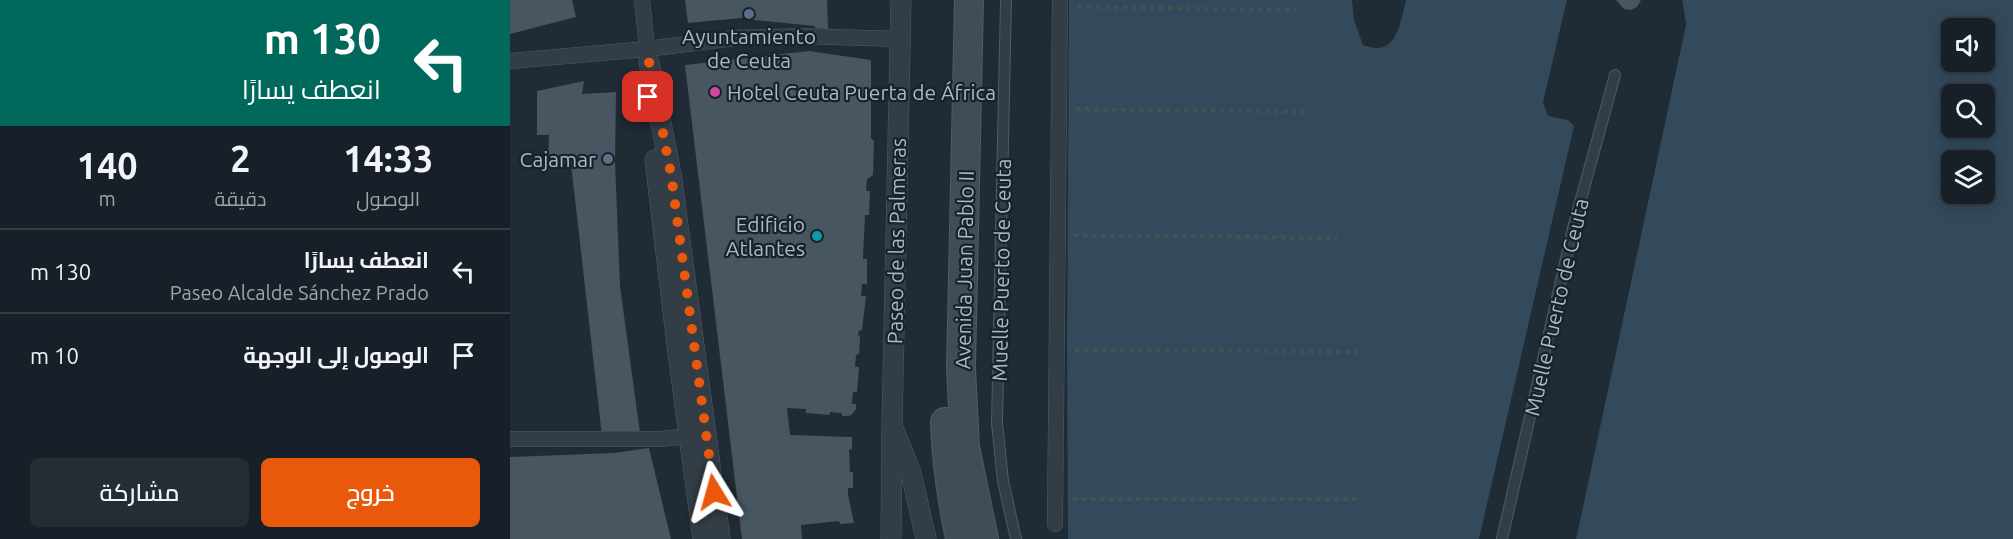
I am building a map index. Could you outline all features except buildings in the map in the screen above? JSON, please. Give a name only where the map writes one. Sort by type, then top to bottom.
[{"type":"main road","name":"Avenida Juan Pablo II","points":[[953,0],[943,367],[946,446],[953,505],[960,539]]},
{"type":"main road","name":"Avenida Juan Pablo II","points":[[969,0],[961,368],[965,447],[984,539]]},
{"type":"street","points":[[642,0],[648,55],[671,174],[720,539]]},
{"type":"street","name":"Paseo de las Palmeras","points":[[891,539],[901,0]]},
{"type":"street","points":[[1055,524],[1065,4]]},
{"type":"street","points":[[510,62],[648,55],[735,38],[799,36],[901,39]]},
{"type":"street","points":[[648,55],[646,81],[649,113],[703,539]]},
{"type":"street","points":[[892,425],[912,473],[926,539]]},
{"type":"street","points":[[510,439],[661,439],[689,436]]},
{"type":"street","points":[[891,481],[896,471],[902,468],[912,473]]},
{"type":"lane","name":"Muelle Puerto de Ceuta","points":[[1006,0],[997,423],[1003,481],[1016,539]]},
{"type":"lane","name":"Muelle Puerto de Ceuta","points":[[1502,539],[1573,228],[1616,75]]},
{"type":"path","points":[[1065,4],[1296,10]]},
{"type":"path","points":[[1068,108],[1309,112]]},
{"type":"path","points":[[1068,235],[1337,238]]},
{"type":"path","points":[[1067,349],[1357,352]]},
{"type":"path","points":[[1067,499],[1357,499]]},
{"type":"water","points":[[1069,0],[1352,0],[1354,20],[1363,45],[1378,48],[1385,47],[1395,37],[1406,0],[1567,0],[1543,102],[1548,116],[1568,120],[1574,126],[1479,539],[1068,539]]},
{"type":"water","points":[[1682,0],[2013,0],[2013,539],[1576,539],[1686,24]]},
{"type":"pier","points":[[1679,0],[1682,0],[1686,24],[1576,539],[1573,539],[1683,24]]},
{"type":"place","name":"Ayuntamiento de Ceuta","points":[[749,14]]},
{"type":"place","name":"Hotel Ceuta Puerta de África","points":[[715,92]]},
{"type":"place","name":"Cajamar","points":[[608,159]]},
{"type":"place","name":"Edificio Atlantes","points":[[817,236]]},
{"type":"route","points":[[648,97],[646,81],[649,62],[671,174],[714,492]]}]
